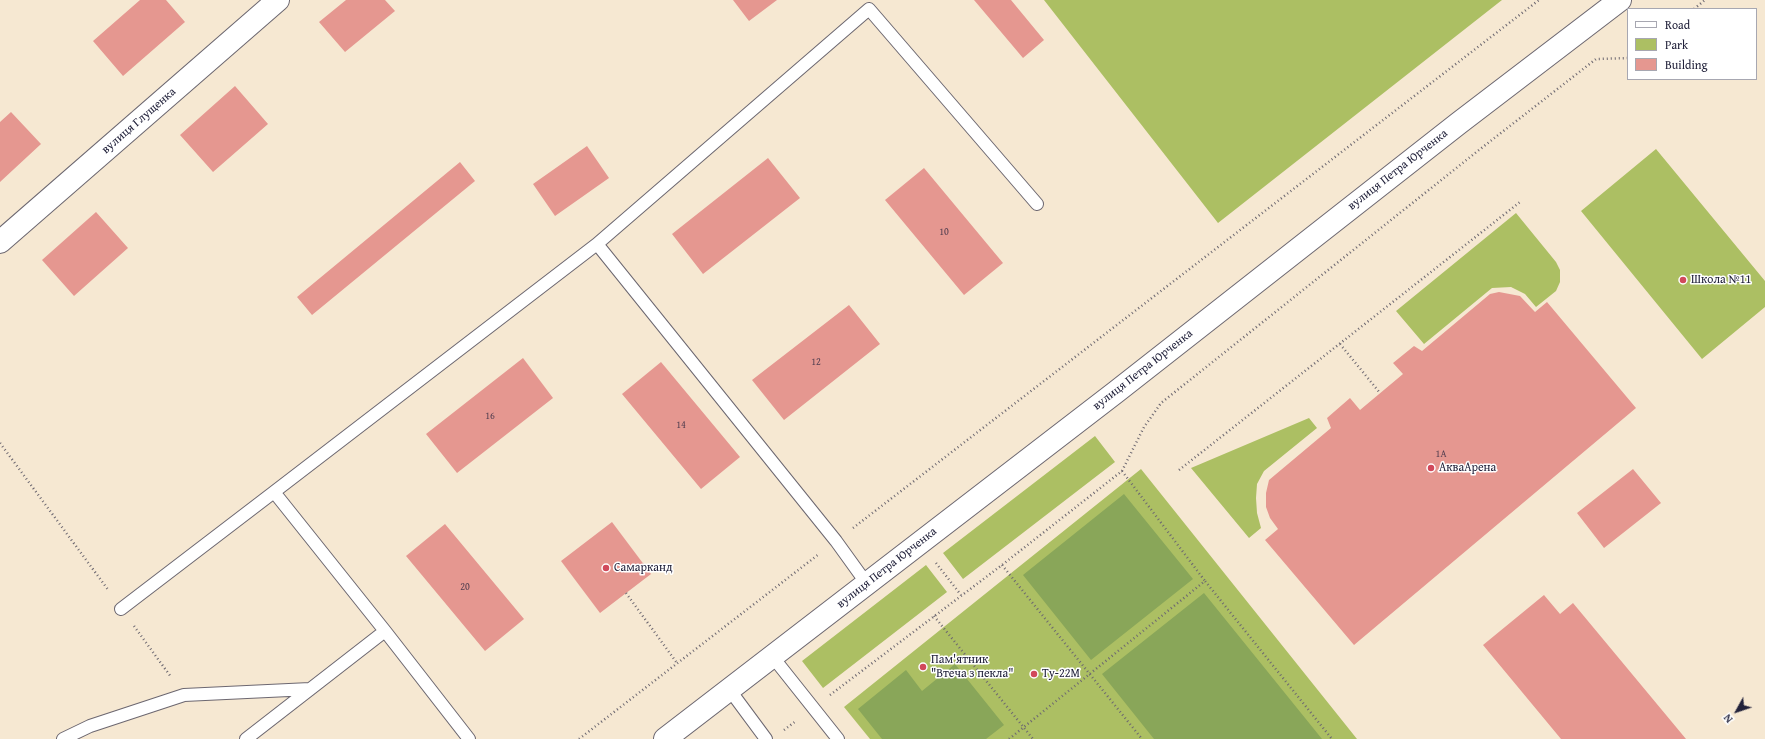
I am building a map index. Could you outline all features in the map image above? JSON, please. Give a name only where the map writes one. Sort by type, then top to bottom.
[{"type":"street","name":"вулиця Глущенка","points":[[0,242],[278,0]]},
{"type":"street","name":"вулиця Петра Юрченка","points":[[665,739],[1116,392],[1459,123],[1620,0]]},
{"type":"lane","points":[[121,609],[597,244],[869,10],[1037,204]]},
{"type":"lane","points":[[597,244],[836,541],[867,584]]},
{"type":"lane","points":[[274,492],[469,739]]},
{"type":"lane","points":[[246,739],[385,631]]},
{"type":"lane","points":[[772,656],[838,739]]},
{"type":"lane","points":[[63,739],[90,726],[184,695],[310,689]]},
{"type":"lane","points":[[729,689],[766,739]]},
{"type":"path","points":[[579,739],[1539,0]]},
{"type":"path","points":[[1695,8],[1705,0]]},
{"type":"path","points":[[778,734],[1002,565],[1122,471],[1144,427],[1161,404],[1473,155],[1596,59],[1627,58]]},
{"type":"path","points":[[1179,470],[1520,202]]},
{"type":"path","points":[[1340,344],[1380,393]]},
{"type":"path","points":[[0,443],[184,695]]},
{"type":"path","points":[[1122,471],[1205,581],[1332,739]]},
{"type":"path","points":[[920,543],[961,595]]},
{"type":"path","points":[[1002,565],[1142,739]]},
{"type":"path","points":[[1009,739],[1205,581]]},
{"type":"path","points":[[626,593],[677,663]]},
{"type":"path","points":[[934,616],[1033,739]]},
{"type":"green space","points":[[1044,0],[1502,0],[1218,223]]},
{"type":"green space","points":[[1656,149],[1765,281],[1765,307],[1702,359],[1581,211]]},
{"type":"green space","points":[[1516,213],[1556,262],[1560,270],[1560,282],[1556,291],[1536,307],[1525,294],[1511,287],[1492,288],[1424,344],[1396,311]]},
{"type":"green space","points":[[1309,418],[1317,428],[1264,471],[1257,484],[1257,513],[1261,528],[1249,538],[1191,468]]},
{"type":"green space","points":[[1095,436],[1115,462],[963,579],[943,553]]},
{"type":"green space","points":[[1141,469],[1357,739],[870,739],[844,707]]},
{"type":"green space","points":[[1124,494],[1193,579],[1091,660],[1023,575]]},
{"type":"green space","points":[[926,565],[947,592],[823,688],[802,661]]},
{"type":"green space","points":[[1204,593],[1322,739],[1154,739],[1102,674]]},
{"type":"green space","points":[[955,664],[1004,725],[986,739],[882,739],[858,709],[906,670],[922,691]]},
{"type":"building","points":[[140,0],[166,0],[185,22],[123,76],[93,41]]},
{"type":"building","points":[[346,0],[385,0],[395,11],[345,52],[319,22]]},
{"type":"building","points":[[733,0],[777,0],[749,21]]},
{"type":"building","points":[[974,0],[1011,0],[1044,40],[1023,58]]},
{"type":"building","points":[[235,86],[268,124],[213,172],[180,135]]},
{"type":"building","points":[[11,112],[41,144],[0,182],[0,122]]},
{"type":"building","points":[[587,146],[609,178],[555,216],[533,184]]},
{"type":"building","points":[[768,158],[800,198],[703,274],[672,234]]},
{"type":"building","points":[[460,162],[475,181],[312,315],[297,297]]},
{"type":"building","points":[[924,168],[1003,263],[964,295],[885,200]]},
{"type":"building","points":[[96,212],[128,248],[74,296],[42,260]]},
{"type":"building","points":[[1499,292],[1520,296],[1535,312],[1547,302],[1636,408],[1354,645],[1265,540],[1278,529],[1270,518],[1266,507],[1266,493],[1269,480],[1331,428],[1327,418],[1350,398],[1360,410],[1403,374],[1393,363],[1414,346],[1422,351],[1490,294]]},
{"type":"building","points":[[849,305],[880,344],[784,420],[752,380]]},
{"type":"building","points":[[523,358],[553,398],[457,473],[426,434]]},
{"type":"building","points":[[661,362],[740,457],[701,489],[622,394]]},
{"type":"building","points":[[1633,469],[1661,503],[1604,548],[1577,513]]},
{"type":"building","name":"Самарканд","points":[[612,522],[651,574],[600,613],[561,561]]},
{"type":"building","points":[[445,524],[524,619],[485,651],[406,556]]},
{"type":"building","points":[[1544,595],[1560,614],[1573,603],[1686,739],[1561,739],[1483,645]]},
{"type":"place","name":"Школа №11","points":[[1683,280]]},
{"type":"place","name":"АкваАрена","points":[[1431,468]]},
{"type":"place","name":"Самарканд","points":[[606,568]]},
{"type":"place","name":"Пам'ятник \"Втеча з пекла\"","points":[[923,667]]},
{"type":"place","name":"Ту-22М","points":[[1034,674]]}]
